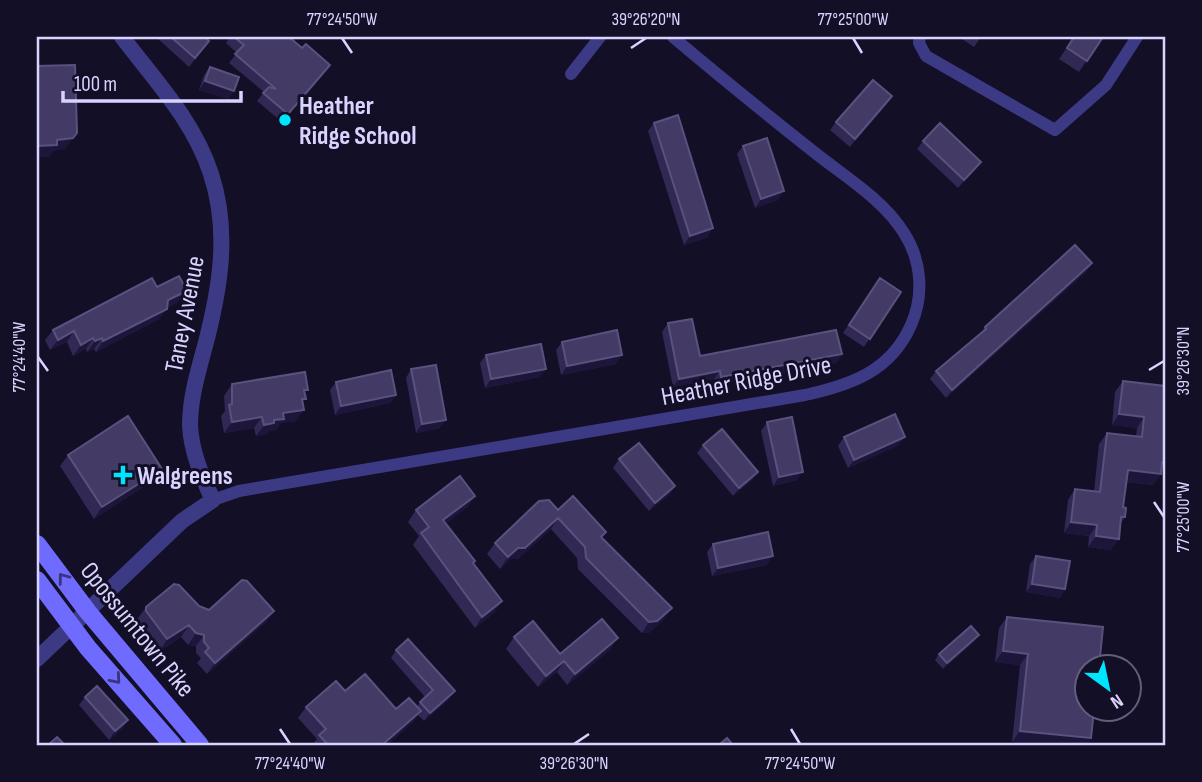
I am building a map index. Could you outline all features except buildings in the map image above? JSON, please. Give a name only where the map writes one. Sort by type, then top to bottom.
[{"type":"main road","name":"Opossumtown Pike","points":[[37,544],[88,612],[200,745]]},
{"type":"main road","name":"Opossumtown Pike","points":[[37,580],[173,745]]},
{"type":"street","name":"Taney Avenue","points":[[122,37],[194,133],[212,174],[223,251],[219,283],[191,408],[192,444],[213,500]]},
{"type":"street","points":[[571,74],[600,37]]},
{"type":"street","name":"Heather Ridge Drive","points":[[213,500],[239,491],[814,393],[868,375],[886,363],[902,345],[916,314],[919,294],[915,255],[905,234],[888,213],[854,184],[673,37]]},
{"type":"street","points":[[920,37],[919,43],[926,56],[1055,130],[1106,85],[1136,37]]},
{"type":"street","points":[[37,659],[124,579],[139,575],[196,522],[213,500]]},
{"type":"place","name":"Heather Ridge School","points":[[285,120]]},
{"type":"place","name":"Walgreens","points":[[123,475]]}]
